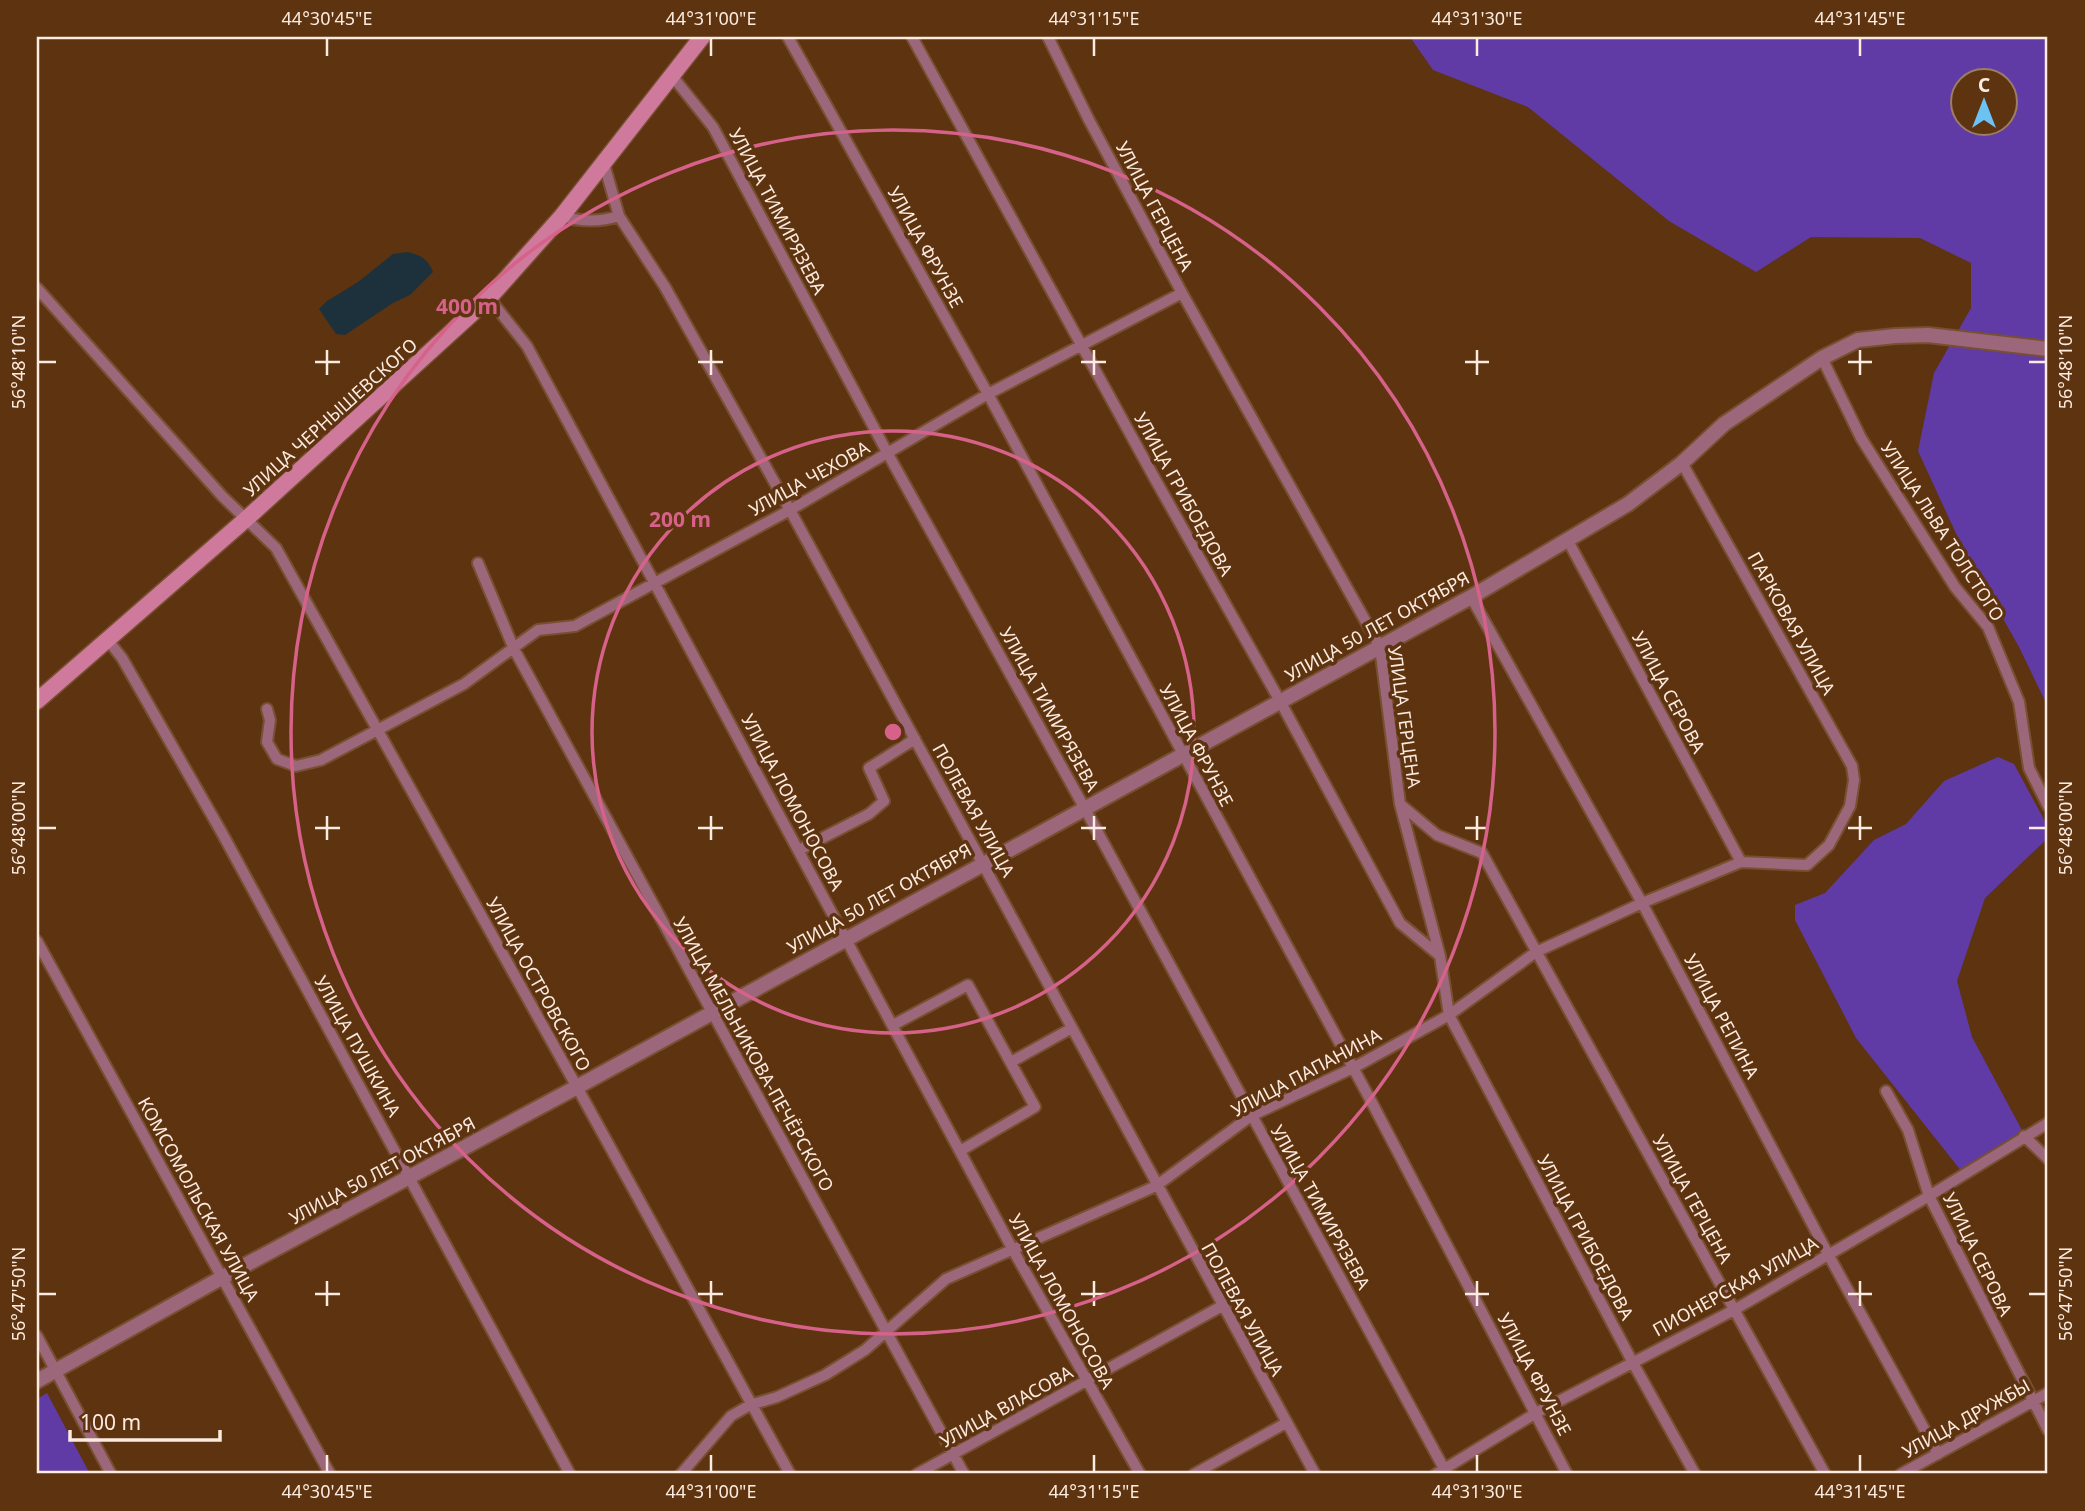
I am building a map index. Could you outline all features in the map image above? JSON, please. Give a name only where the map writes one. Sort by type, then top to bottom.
[{"type":"main road","name":"УЛИЦА ЧЕРНЫШЕВСКОГО","points":[[37,701],[245,520],[489,298],[562,216],[702,37]]},
{"type":"street","name":"УЛИЦА ФРУНЗЕ","points":[[788,37],[988,394],[1353,1068],[1567,1474]]},
{"type":"street","name":"УЛИЦА ГРИБОЕДОВА","points":[[912,37],[1400,923],[1440,956]]},
{"type":"street","name":"УЛИЦА ГЕРЦЕНА","points":[[1048,37],[1182,293],[1380,647],[1400,804],[1437,835],[1482,853],[1825,1474]]},
{"type":"street","name":"УЛИЦА ТИМИРЯЗЕВА","points":[[673,77],[713,127],[1443,1473]]},
{"type":"street","name":"ПОЛЕВАЯ УЛИЦА","points":[[604,164],[619,216],[665,287],[790,510],[1315,1474]]},
{"type":"street","points":[[562,216],[578,220],[602,220],[619,216]]},
{"type":"street","name":"УЛИЦА ОСТРОВСКОГО","points":[[37,288],[245,520],[276,548],[790,1474]]},
{"type":"street","name":"УЛИЦА ЧЕХОВА","points":[[267,709],[270,720],[267,742],[277,759],[296,766],[321,760],[464,684],[538,631],[575,626],[790,510],[988,394],[1182,293]]},
{"type":"street","name":"УЛИЦА ЛОМОНОСОВА","points":[[489,298],[527,346],[1013,1250],[1140,1474]]},
{"type":"street","name":"УЛИЦА 50 ЛЕТ ОКТЯБРЯ","points":[[37,1381],[1471,597],[1628,504],[1682,463],[1724,424],[1822,358],[1858,340],[1895,336],[1928,335],[2048,349]]},
{"type":"street","name":"УЛИЦА ЛЬВА ТОЛСТОГО","points":[[1822,358],[1861,438],[1955,587],[1988,627],[2019,702],[2029,768],[2048,806]]},
{"type":"street","name":"ПАРКОВАЯ УЛИЦА","points":[[1682,463],[1852,766],[1854,780],[1850,806]]},
{"type":"street","name":"УЛИЦА СЕРОВА","points":[[1567,539],[1741,862]]},
{"type":"street","name":"УЛИЦА МЕЛЬНИКОВА-ПЕЧЁРСКОГО","points":[[478,563],[514,649],[964,1474]]},
{"type":"street","name":"УЛИЦА РЕПИНА","points":[[1471,597],[1642,903],[1828,1254],[1938,1454]]},
{"type":"street","name":"УЛИЦА ПУШКИНА","points":[[107,639],[122,658],[222,833],[570,1474]]},
{"type":"street","points":[[799,850],[869,814],[884,801],[869,768],[915,739]]},
{"type":"street","name":"УЛИЦА ГРИБОЕДОВА","points":[[1400,804],[1440,956],[1449,1015],[1633,1363],[1695,1474]]},
{"type":"street","name":"УЛИЦА ПАПАНИНА","points":[[681,1474],[731,1416],[750,1405],[777,1397],[825,1375],[865,1350],[946,1279],[1156,1186],[1251,1116],[1353,1068],[1449,1015],[1536,952],[1642,903],[1741,862],[1807,865],[1829,845],[1850,806]]},
{"type":"street","name":"КОМСОМОЛЬСКАЯ УЛИЦА","points":[[37,941],[330,1474]]},
{"type":"street","points":[[893,1025],[968,985],[1035,1107],[960,1151]]},
{"type":"street","points":[[1011,1062],[1072,1028]]},
{"type":"street","name":"УЛИЦА СЕРОВА","points":[[1886,1091],[1908,1130],[1930,1196],[2048,1430]]},
{"type":"street","name":"ПИОНЕРСКАЯ УЛИЦА","points":[[1443,1473],[1536,1413],[1734,1310],[1930,1196],[2048,1123]]},
{"type":"street","points":[[2024,1136],[2048,1159]]},
{"type":"street","name":"УЛИЦА ВЛАСОВА","points":[[918,1474],[1222,1306]]},
{"type":"street","points":[[37,1336],[111,1474]]},
{"type":"street","name":"УЛИЦА ДРУЖБЫ","points":[[1901,1474],[2048,1393]]},
{"type":"street","points":[[1194,1474],[1286,1423]]},
{"type":"shaded area","points":[[1410,37],[2048,37],[2048,707],[2019,647],[1960,542],[1918,451],[1934,373],[1971,308],[1971,263],[1920,238],[1811,237],[1756,272],[1669,221],[1528,107],[1433,70]]},
{"type":"shaded area","points":[[1998,757],[2014,764],[2048,827],[2048,838],[1985,898],[1957,981],[1972,1037],[2024,1134],[1962,1172],[1856,1038],[1795,920],[1795,905],[1825,893],[1874,840],[1906,824],[1944,781]]},
{"type":"shaded area","points":[[47,1393],[90,1474],[37,1474],[37,1399]]},
{"type":"water","points":[[407,252],[423,258],[433,272],[410,295],[345,335],[336,334],[319,309],[393,254]]}]
